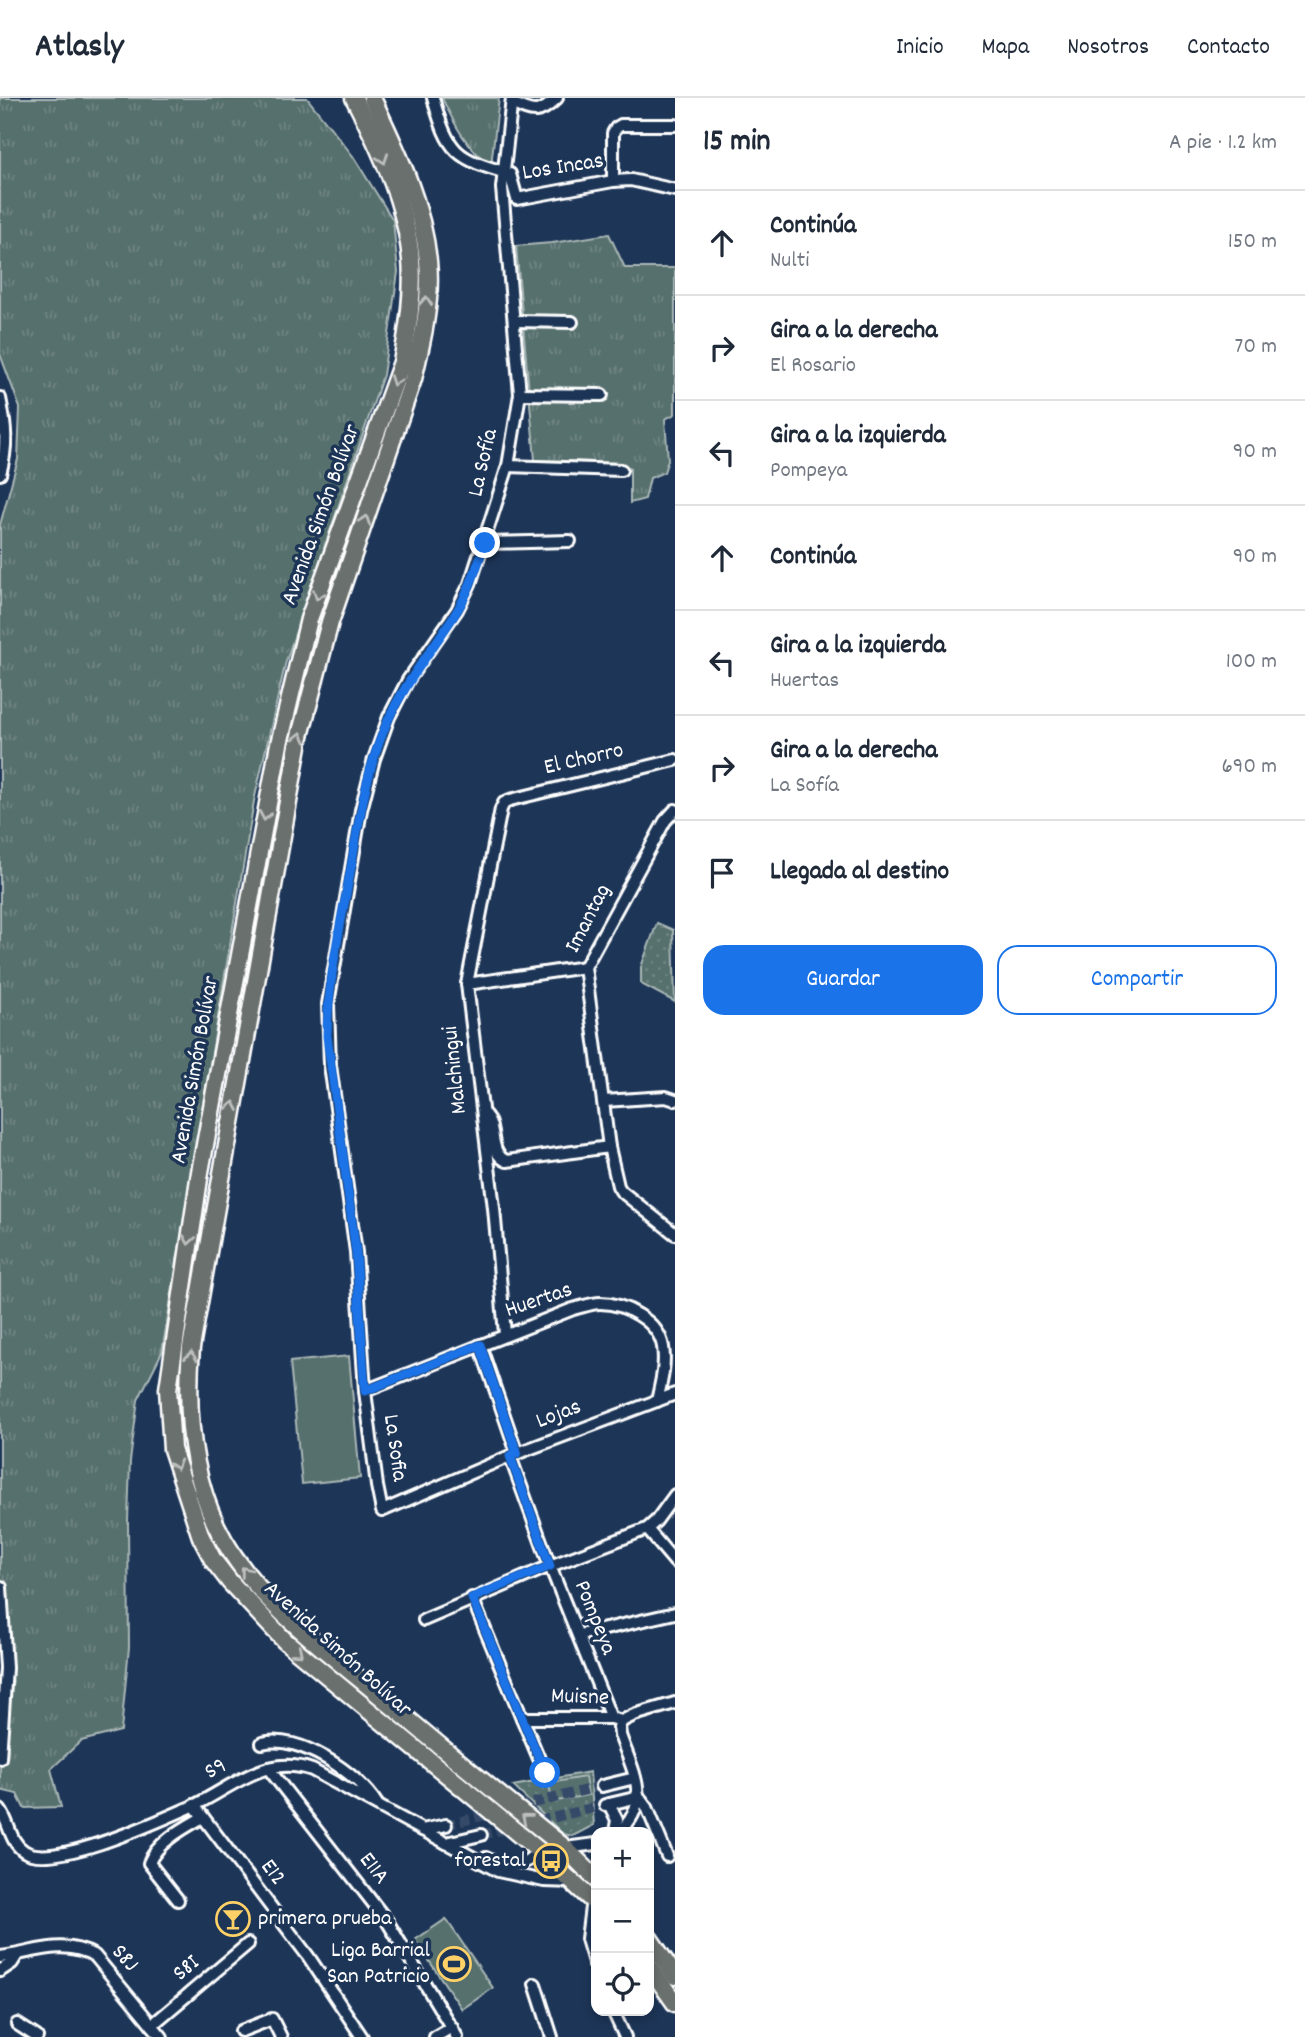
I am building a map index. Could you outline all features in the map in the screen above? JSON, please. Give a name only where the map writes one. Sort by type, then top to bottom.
[{"type":"highway","name":"Avenida Simón Bolívar","points":[[354,98],[380,148],[405,225],[411,262],[407,334],[402,362],[309,619],[279,744],[200,1172],[172,1356],[168,1390],[172,1449],[197,1527],[212,1560],[285,1641],[538,1850],[591,1898]]},
{"type":"highway","name":"Avenida Simón Bolívar","points":[[372,98],[410,182],[422,223],[428,264],[422,343],[413,379],[330,622],[299,740],[191,1348],[188,1382],[189,1425],[205,1496],[216,1525],[246,1573],[302,1630],[565,1848],[591,1873]]},
{"type":"highway","points":[[654,1945],[675,1976]]},
{"type":"highway","points":[[654,1973],[675,2003]]},
{"type":"street","name":"Los Incas","points":[[433,98],[442,128],[453,149],[466,160],[510,174],[517,199],[613,181],[631,180],[675,190]]},
{"type":"street","points":[[512,101],[531,111],[545,110],[557,98]]},
{"type":"street","name":"La Sofía","points":[[365,1391],[356,1252],[330,1065],[328,1004],[359,824],[374,759],[389,717],[408,680],[457,610],[470,584],[508,466],[520,394],[502,188],[512,101]]},
{"type":"street","points":[[613,181],[613,132],[616,128],[621,125],[675,125]]},
{"type":"street","points":[[515,321],[572,322]]},
{"type":"street","points":[[520,394],[602,395]]},
{"type":"street","points":[[0,398],[6,452],[0,474]]},
{"type":"street","points":[[508,466],[621,470]]},
{"type":"street","points":[[485,543],[570,541]]},
{"type":"street","name":"El Chorro","points":[[504,803],[675,760]]},
{"type":"street","name":"Malchingui","points":[[504,803],[467,984],[494,1208],[505,1334]]},
{"type":"street","name":"Imantag","points":[[675,810],[665,821],[585,967],[615,1178],[621,1191],[675,1234]]},
{"type":"street","points":[[467,984],[585,967]]},
{"type":"street","points":[[604,1101],[666,1097],[675,1100]]},
{"type":"street","points":[[482,1114],[490,1122],[497,1153],[507,1161],[609,1147]]},
{"type":"street","name":"Huertas","points":[[365,1391],[573,1308],[601,1303],[628,1309],[650,1324],[659,1335],[663,1346],[663,1374],[657,1401]]},
{"type":"street","name":"Pompeya","points":[[480,1345],[550,1566],[620,1727],[639,1797],[647,1807],[667,1856]]},
{"type":"street","name":"La Sofia","points":[[365,1391],[382,1511]]},
{"type":"street","name":"Lojas","points":[[382,1511],[513,1455],[675,1394]]},
{"type":"street","points":[[424,1620],[550,1566],[647,1529],[675,1495]]},
{"type":"street","points":[[647,1529],[675,1562]]},
{"type":"street","points":[[0,1758],[6,1668],[1,1587]]},
{"type":"street","points":[[472,1598],[545,1773]]},
{"type":"street","points":[[579,1635],[675,1614]]},
{"type":"street","name":"Muisne","points":[[522,1718],[617,1720],[675,1703]]},
{"type":"street","points":[[262,1744],[273,1740],[289,1743],[329,1760],[372,1795],[379,1806]]},
{"type":"street","name":"S9","points":[[0,1810],[15,1842],[24,1851],[36,1856],[57,1855],[85,1849],[194,1805],[268,1768],[286,1764],[312,1770],[498,1871],[520,1877],[562,1883],[574,1882]]},
{"type":"street","name":"E11A","points":[[268,1768],[387,1921],[454,2032]]},
{"type":"street","points":[[602,1786],[635,1778]]},
{"type":"street","points":[[619,1827],[607,1805],[639,1797]]},
{"type":"street","points":[[624,1827],[632,1818],[639,1797]]},
{"type":"street","name":"E12","points":[[194,1805],[309,1956],[362,2037]]},
{"type":"street","points":[[178,1900],[149,1863],[156,1852],[172,1838],[203,1817]]},
{"type":"street","points":[[422,1830],[446,1825]]},
{"type":"street","points":[[446,1843],[481,1835]]},
{"type":"street","points":[[565,1848],[591,1845]]},
{"type":"street","name":"S9","points":[[463,1852],[496,1863],[517,1865],[528,1861],[538,1850]]},
{"type":"street","points":[[591,1917],[587,1939],[591,1952]]},
{"type":"street","name":"S8I","points":[[152,2025],[248,1944]]},
{"type":"street","name":"S8J","points":[[17,1955],[62,1945],[81,1948],[95,1956],[162,2037]]},
{"type":"street","points":[[0,1957],[17,1955]]},
{"type":"street","points":[[0,1971],[12,1963],[17,1955]]},
{"type":"street","points":[[535,1984],[552,2037]]},
{"type":"street","points":[[615,2016],[625,2037]]},
{"type":"street","points":[[241,2031],[272,2019],[281,2037]]},
{"type":"street","points":[[17,2024],[37,2037]]},
{"type":"street","points":[[435,2037],[454,2032]]},
{"type":"green space","points":[[0,98],[307,98],[353,156],[393,220],[398,272],[383,375],[286,661],[254,801],[162,1352],[138,1400],[130,1461],[129,1647],[121,1731],[81,1741],[51,1769],[61,1807],[24,1808],[17,1794],[0,1790],[0,525],[18,459],[20,408],[0,354]]},
{"type":"green space","points":[[442,98],[499,98],[491,165],[468,143]]},
{"type":"green space","points":[[609,234],[625,268],[675,268],[675,414],[665,419],[668,460],[664,472],[650,478],[645,499],[630,503],[630,468],[621,463],[535,460],[516,246]]},
{"type":"green space","points":[[657,923],[673,930],[675,1002],[641,984],[641,967]]},
{"type":"green space","points":[[349,1356],[360,1478],[302,1484],[290,1362]]},
{"type":"green space","points":[[590,1772],[594,1825],[573,1836],[563,1834],[513,1786]]},
{"type":"green space","points":[[585,1777],[588,1795],[552,1802],[549,1783]]},
{"type":"green space","name":"Liga Barrial San Patricio","points":[[446,1919],[493,1988],[462,2009],[415,1940]]},
{"type":"tunnel","points":[[446,1825],[602,1786]]},
{"type":"tunnel","points":[[481,1835],[605,1805]]},
{"type":"place","name":"forestal","points":[[551,1861]]},
{"type":"place","name":"primera prueba","points":[[233,1919]]},
{"type":"place","name":"Liga Barrial San Patricio","points":[[454,1964]]},
{"type":"route","points":[[485,543],[457,610],[408,680],[389,717],[374,759],[361,810],[341,920],[328,1004],[327,1036],[356,1252],[365,1391],[480,1345],[517,1453],[510,1456],[550,1566],[472,1598],[545,1773]]}]
